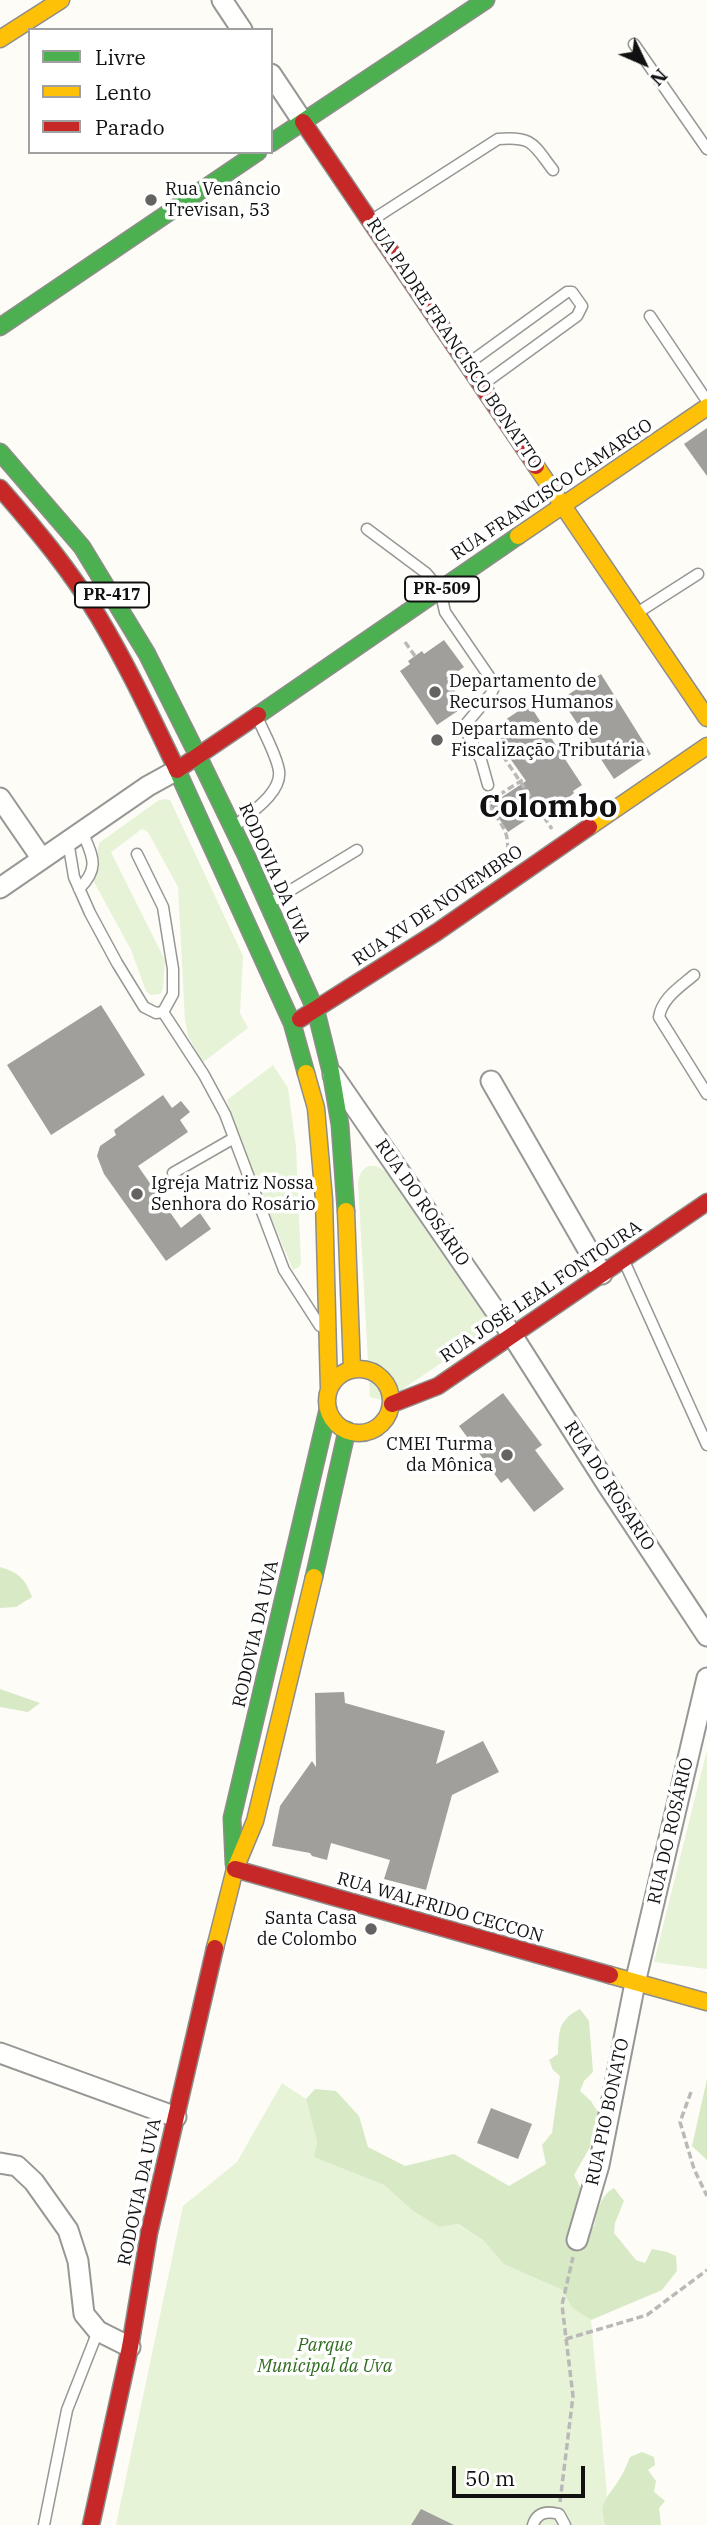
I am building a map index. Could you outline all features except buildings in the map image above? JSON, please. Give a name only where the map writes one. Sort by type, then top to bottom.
[{"type":"main road","points":[[0,39],[61,0]]},
{"type":"main road","points":[[273,143],[486,0]]},
{"type":"main road","name":"RUA PADRE FRANCISCO BONATTO","points":[[303,122],[707,718]]},
{"type":"main road","points":[[0,327],[255,154]]},
{"type":"main road","name":"RUA FRANCISCO CAMARGO","points":[[177,770],[707,407]]},
{"type":"main road","name":"RODOVIA DA UVA","points":[[0,452],[82,547],[147,654],[233,827],[316,1011],[331,1072],[340,1125],[352,1369]]},
{"type":"main road","name":"PR-417","points":[[0,488],[54,552],[85,594],[112,639],[177,770],[292,1023],[316,1108],[324,1200],[329,1389]]},
{"type":"main road","name":"RUA XV DE NOVEMBRO","points":[[292,1023],[316,1011],[707,746]]},
{"type":"main road","name":"RUA JOSÉ LEAL FONTOURA","points":[[392,1405],[438,1386],[707,1202]]},
{"type":"main road","points":[[362,1368],[381,1376],[391,1394],[389,1414],[376,1429],[366,1432],[347,1430],[332,1418],[328,1409],[329,1389],[342,1373],[352,1369],[362,1368]]},
{"type":"main road","name":"RODOVIA DA UVA","points":[[235,1869],[232,1818],[328,1409]]},
{"type":"main road","name":"RODOVIA DA UVA","points":[[91,2525],[130,2347],[149,2233],[176,2117],[235,1869],[255,1821],[347,1430]]},
{"type":"main road","name":"RUA WALFRIDO CECCON","points":[[235,1869],[707,2002]]},
{"type":"street","points":[[222,0],[241,28]]},
{"type":"street","name":"RUA PADRE FRANCISCO BONATTO","points":[[273,77],[303,122]]},
{"type":"street","points":[[0,888],[148,786],[177,770]]},
{"type":"street","points":[[0,797],[42,859]]},
{"type":"street","name":"RUA DO ROSÁRIO","points":[[331,1072],[512,1335]]},
{"type":"street","points":[[491,1081],[602,1274]]},
{"type":"street","name":"RUA DO ROSARIO","points":[[512,1335],[707,1636]]},
{"type":"street","name":"RUA DO ROSÁRIO","points":[[635,1983],[707,1678]]},
{"type":"street","name":"RUA PIO BONATO","points":[[577,2240],[599,2165],[635,1983]]},
{"type":"street","points":[[0,2053],[176,2117]]},
{"type":"street","points":[[0,2163],[17,2166],[34,2182],[68,2230],[78,2261],[83,2314],[98,2331],[130,2347]]},
{"type":"lane","points":[[634,44],[707,149]]},
{"type":"lane","points":[[370,221],[498,139],[519,137],[533,143],[553,170]]},
{"type":"lane","points":[[467,364],[567,292],[572,292],[582,306],[578,316],[482,385]]},
{"type":"lane","points":[[650,316],[707,401]]},
{"type":"lane","points":[[367,529],[426,573],[440,590],[445,612],[495,685],[491,694],[466,723],[466,731],[481,760],[488,785]]},
{"type":"lane","points":[[637,614],[698,574]]},
{"type":"lane","points":[[233,827],[262,803],[276,786],[279,772],[257,715]]},
{"type":"lane","points":[[75,835],[93,858],[90,878],[79,889]]},
{"type":"lane","points":[[75,835],[74,877],[79,889],[144,1007],[156,1013],[163,1012]]},
{"type":"lane","points":[[268,904],[357,850]]},
{"type":"lane","points":[[136,854],[163,907],[173,969],[173,994],[163,1012]]},
{"type":"lane","points":[[694,975],[667,999],[661,1007],[659,1017],[707,1094]]},
{"type":"lane","points":[[163,1012],[204,1075],[225,1114],[284,1270],[329,1342]]},
{"type":"lane","points":[[173,1174],[234,1138]]},
{"type":"lane","points":[[623,1260],[707,1446]]},
{"type":"lane","points":[[44,2525],[67,2410],[98,2331]]},
{"type":"lane","points":[[531,2523],[541,2513],[550,2512],[559,2514],[565,2525]]},
{"type":"path","points":[[502,748],[499,750],[522,780],[563,845]]},
{"type":"path","points":[[522,780],[487,803],[505,831],[508,838],[507,851],[522,873]]},
{"type":"path","points":[[691,2092],[680,2122],[694,2169],[707,2196]]},
{"type":"path","points":[[559,2514],[573,2396],[562,2305],[577,2240]]},
{"type":"path","points":[[566,2339],[647,2315],[707,2270]]},
{"type":"green space","points":[[159,800],[170,800],[243,956],[240,1013],[248,1028],[202,1063],[188,1035],[185,1021],[178,887],[148,832],[142,829],[111,852],[165,960],[163,989],[160,994],[150,995],[146,991],[131,950],[93,880],[99,843]]},
{"type":"green space","points":[[273,1065],[288,1088],[296,1147],[301,1263],[293,1270],[238,1138],[227,1100]]},
{"type":"green space","points":[[368,1166],[376,1166],[385,1171],[493,1328],[385,1401],[370,1397],[358,1182],[361,1172]]},
{"type":"green space","points":[[0,1567],[21,1578],[32,1597],[16,1607],[0,1608]]},
{"type":"green space","points":[[0,1689],[40,1703],[28,1712],[0,1707]]},
{"type":"green space","points":[[707,1750],[707,1969],[654,1962]]},
{"type":"green space","points":[[580,2009],[589,2021],[593,2072],[584,2081],[580,2091],[591,2101],[599,2114],[590,2147],[574,2175],[584,2195],[587,2225],[594,2227],[602,2199],[614,2188],[624,2201],[614,2233],[636,2260],[645,2263],[652,2249],[676,2256],[677,2271],[662,2290],[591,2320],[572,2308],[562,2290],[504,2264],[483,2240],[458,2224],[439,2227],[413,2211],[384,2185],[314,2157],[317,2142],[306,2099],[315,2089],[336,2091],[359,2116],[368,2147],[405,2166],[454,2154],[509,2186],[546,2164],[542,2145],[552,2133],[560,2076],[553,2070],[549,2060],[558,2054],[561,2027],[567,2017]]},
{"type":"green space","points":[[707,2079],[707,2160],[692,2146]]},
{"type":"green space","name":"Parque Municipal da Uva","points":[[282,2083],[306,2099],[317,2142],[315,2157],[384,2185],[413,2211],[439,2227],[457,2224],[483,2240],[505,2264],[562,2290],[572,2308],[591,2320],[607,2494],[602,2515],[605,2525],[116,2525],[183,2206],[237,2162]]},
{"type":"green space","points":[[642,2452],[654,2457],[655,2465],[648,2470],[656,2481],[654,2492],[665,2501],[659,2508],[661,2525],[605,2525],[603,2510],[606,2499],[630,2457]]},
{"type":"traffic: fast","points":[[273,142],[486,0]]},
{"type":"traffic: fast","points":[[0,327],[255,154]]},
{"type":"traffic: fast","points":[[0,452],[82,547],[147,654],[198,756]]},
{"type":"traffic: fast","points":[[258,715],[518,536]]},
{"type":"traffic: fast","points":[[198,756],[316,1011],[331,1072],[340,1125],[346,1211]]},
{"type":"traffic: fast","points":[[177,770],[292,1023],[306,1073]]},
{"type":"traffic: fast","points":[[234,1864],[232,1818],[328,1409]]},
{"type":"traffic: fast","points":[[314,1577],[347,1430]]},
{"type":"traffic: slow","points":[[0,39],[61,0]]},
{"type":"traffic: slow","points":[[518,536],[707,407]]},
{"type":"traffic: slow","points":[[536,466],[707,718]]},
{"type":"traffic: slow","points":[[589,827],[707,746]]},
{"type":"traffic: slow","points":[[306,1073],[316,1108],[324,1200],[329,1389]]},
{"type":"traffic: slow","points":[[346,1211],[352,1369]]},
{"type":"traffic: slow","points":[[353,1369],[365,1369],[382,1378],[389,1389],[391,1401],[389,1413],[382,1424],[365,1433],[353,1433],[341,1428],[332,1419],[327,1407],[327,1395],[332,1383],[341,1374],[353,1369]]},
{"type":"traffic: slow","points":[[215,1948],[235,1869],[255,1821],[314,1577]]},
{"type":"traffic: slow","points":[[610,1975],[707,2002]]},
{"type":"traffic: jam","points":[[303,122],[536,466]]},
{"type":"traffic: jam","points":[[0,488],[52,550],[98,616],[130,673],[177,770],[258,715]]},
{"type":"traffic: jam","points":[[300,1019],[437,932],[589,827]]},
{"type":"traffic: jam","points":[[392,1404],[438,1386],[707,1202]]},
{"type":"traffic: jam","points":[[235,1869],[610,1975]]},
{"type":"traffic: jam","points":[[91,2525],[130,2347],[149,2233],[215,1948]]},
{"type":"place","name":"Rua Venâncio Trevisan, 53","points":[[151,200]]},
{"type":"place","name":"Departamento de Recursos Humanos","points":[[435,692]]},
{"type":"place","name":"Departamento de Fiscalização Tributária","points":[[437,740]]},
{"type":"place","name":"Igreja Matriz Nossa Senhora do Rosário","points":[[137,1194]]},
{"type":"place","name":"CMEI Turma da Mônica","points":[[507,1455]]},
{"type":"place","name":"Santa Casa de Colombo","points":[[371,1929]]},
{"type":"district","name":"Colombo","points":[[548,808]]}]
